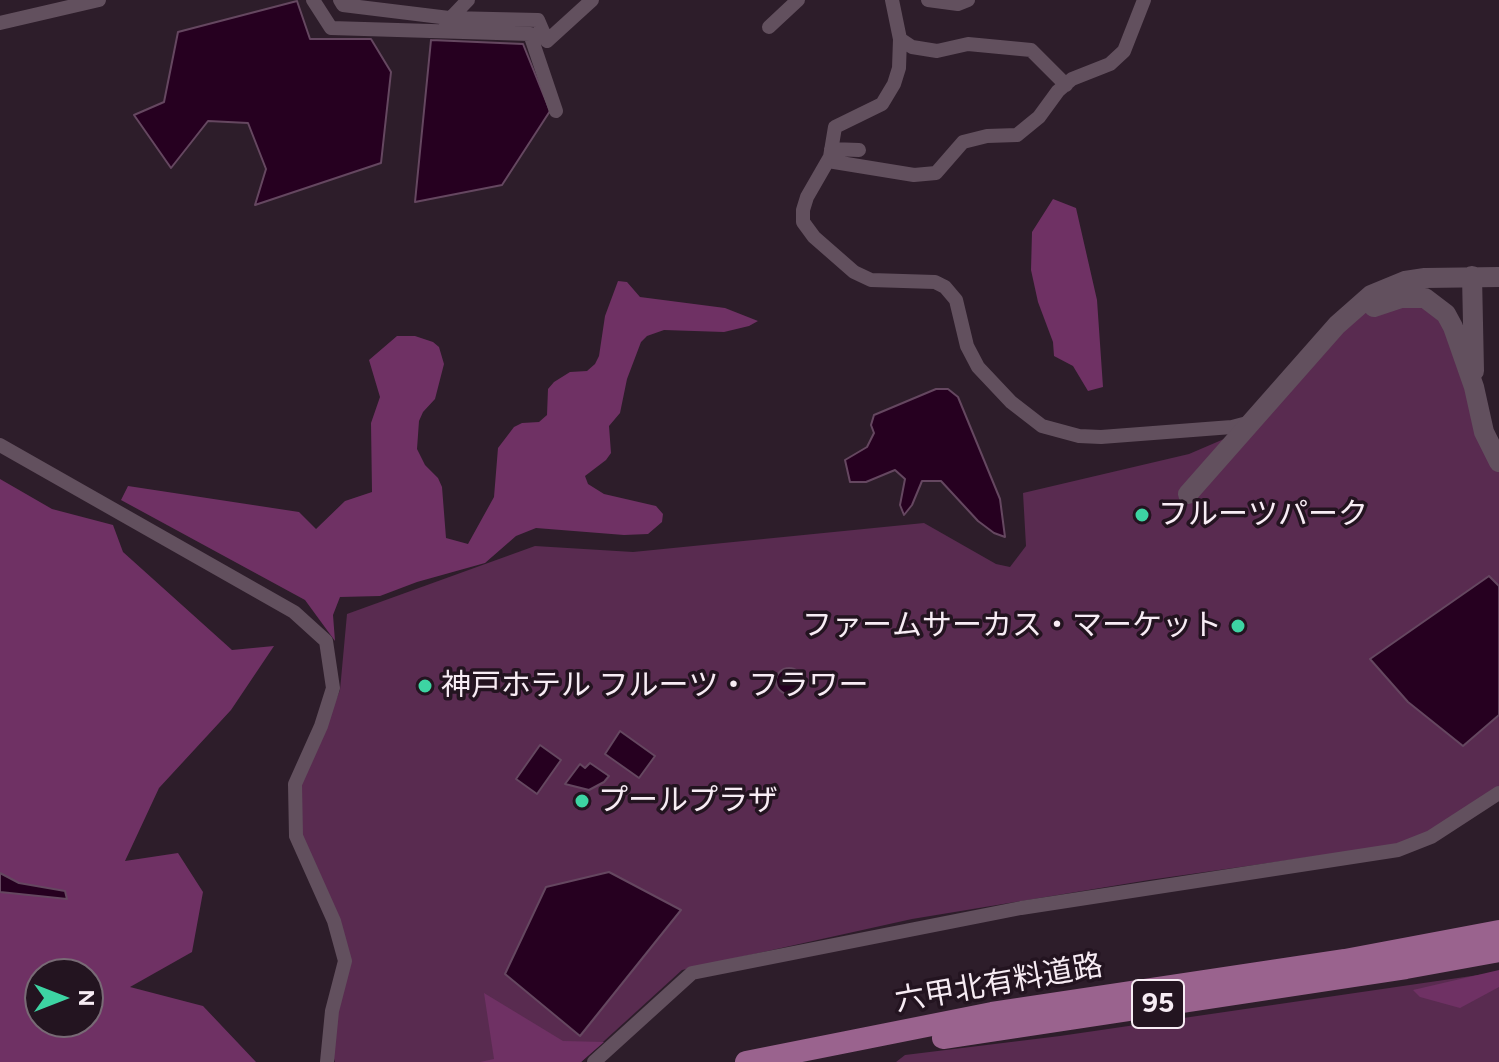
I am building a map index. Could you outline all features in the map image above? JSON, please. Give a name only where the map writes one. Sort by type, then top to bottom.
[{"type":"main road","points":[[1345,960],[1499,919]]},
{"type":"main road","name":"六甲北有料道路","points":[[746,1062],[992,1013],[1345,960],[1499,931]]},
{"type":"main road","name":"六甲北有料道路","points":[[818,1062],[994,1029],[1406,968],[1499,951]]},
{"type":"street","points":[[0,23],[99,0]]},
{"type":"street","points":[[299,0],[331,28],[538,20],[547,41],[592,0]]},
{"type":"street","points":[[313,0],[331,28]]},
{"type":"street","points":[[340,0],[343,5],[445,24],[530,34],[556,111]]},
{"type":"street","points":[[445,24],[468,0]]},
{"type":"street","points":[[769,27],[798,0]]},
{"type":"street","points":[[892,0],[900,39],[899,68],[894,84],[882,104],[835,127],[830,155],[803,210],[803,222],[814,237],[854,272],[871,280],[935,282],[945,287],[956,300],[967,346],[978,367],[1011,402],[1042,426],[1079,436],[1101,437],[1232,427],[1252,422]]},
{"type":"street","points":[[928,0],[958,4],[968,0]]},
{"type":"street","points":[[830,155],[914,175],[936,173],[963,142],[987,136],[1017,135],[1039,117],[1072,79],[1110,64],[1124,51],[1144,0]]},
{"type":"street","points":[[900,39],[912,47],[937,51],[968,44],[1031,50],[1066,85]]},
{"type":"street","points":[[830,155],[859,150]]},
{"type":"street","points":[[1472,276],[1474,387]]},
{"type":"street","points":[[1188,494],[1356,306],[1387,287],[1425,278],[1499,277]]},
{"type":"street","points":[[1316,349],[1380,303],[1401,298],[1425,298],[1446,314],[1453,327],[1474,387],[1484,432],[1499,462]]},
{"type":"street","points":[[0,445],[294,612],[326,641],[333,688],[321,726],[295,784],[296,836],[334,921],[345,961],[332,1011],[327,1062]]},
{"type":"street","points":[[594,1062],[692,973],[1021,908],[1398,850],[1431,837],[1499,793]]},
{"type":"shaded area","points":[[297,1],[310,39],[371,39],[391,72],[381,163],[255,205],[266,169],[248,123],[208,121],[171,168],[134,115],[164,102],[178,32]]},
{"type":"shaded area","points":[[431,40],[523,44],[550,111],[502,185],[415,202]]},
{"type":"shaded area","points":[[1053,199],[1076,208],[1097,300],[1103,387],[1088,391],[1073,366],[1054,356],[1053,342],[1038,302],[1031,270],[1032,232]]},
{"type":"shaded area","points":[[618,281],[627,282],[640,297],[725,308],[758,321],[724,332],[664,330],[647,336],[641,342],[627,379],[620,413],[609,426],[611,453],[585,476],[588,484],[604,494],[656,506],[663,514],[662,522],[648,534],[536,528],[516,536],[485,563],[380,596],[340,597],[333,615],[335,641],[305,600],[121,500],[128,486],[299,512],[316,529],[345,501],[372,492],[371,423],[380,397],[369,360],[397,336],[415,336],[439,347],[444,364],[435,399],[419,421],[417,449],[442,487],[446,538],[468,544],[494,497],[498,448],[514,427],[539,422],[547,415],[548,389],[554,382],[570,372],[587,371],[595,364],[605,316]]},
{"type":"shaded area","points":[[1422,305],[1443,318],[1499,466],[1499,789],[1428,833],[1395,845],[1149,880],[912,919],[682,970],[581,1062],[335,1062],[332,1052],[335,1012],[348,961],[301,833],[300,788],[340,690],[347,614],[535,546],[633,552],[924,523],[996,564],[1010,567],[1026,546],[1023,493],[1189,454],[1259,424],[1342,327],[1369,307]]},
{"type":"shaded area","points":[[936,389],[948,389],[958,397],[1000,499],[1005,537],[978,521],[941,481],[922,481],[904,515],[900,505],[905,479],[895,470],[866,482],[850,482],[845,460],[867,447],[874,433],[871,425],[874,415]]},
{"type":"shaded area","points":[[0,479],[52,509],[113,525],[123,552],[232,650],[274,646],[231,710],[159,788],[125,861],[178,853],[203,892],[192,952],[130,987],[203,1006],[256,1062],[0,1062]]},
{"type":"shaded area","points":[[1489,576],[1499,586],[1499,715],[1463,746],[1408,702],[1370,659]]},
{"type":"shaded area","points":[[789,668],[798,672],[802,681],[798,690],[789,694],[780,690],[776,681],[780,672]]},
{"type":"shaded area","points":[[620,731],[655,756],[639,778],[605,754]]},
{"type":"shaded area","points":[[540,745],[561,760],[537,794],[516,779]]},
{"type":"shaded area","points":[[590,763],[609,776],[604,782],[589,790],[565,784],[580,764],[585,768]]},
{"type":"shaded area","points":[[609,872],[681,910],[580,1036],[505,974],[546,887]]},
{"type":"shaded area","points":[[0,873],[19,883],[65,891],[67,899],[0,892]]},
{"type":"shaded area","points":[[1499,970],[1499,987],[1460,1008],[1420,997],[1413,990]]},
{"type":"shaded area","points":[[1499,972],[1499,1062],[896,1062],[905,1055],[1060,1036]]},
{"type":"shaded area","points":[[484,993],[563,1041],[604,1042],[581,1062],[480,1062],[494,1059]]},
{"type":"place","name":"フルーツパーク","points":[[1142,515]]},
{"type":"place","name":"ファームサーカス・マーケット","points":[[1238,626]]},
{"type":"place","name":"神戸ホテル フルーツ・フラワー","points":[[425,686]]},
{"type":"place","name":"プールプラザ","points":[[582,801]]}]
